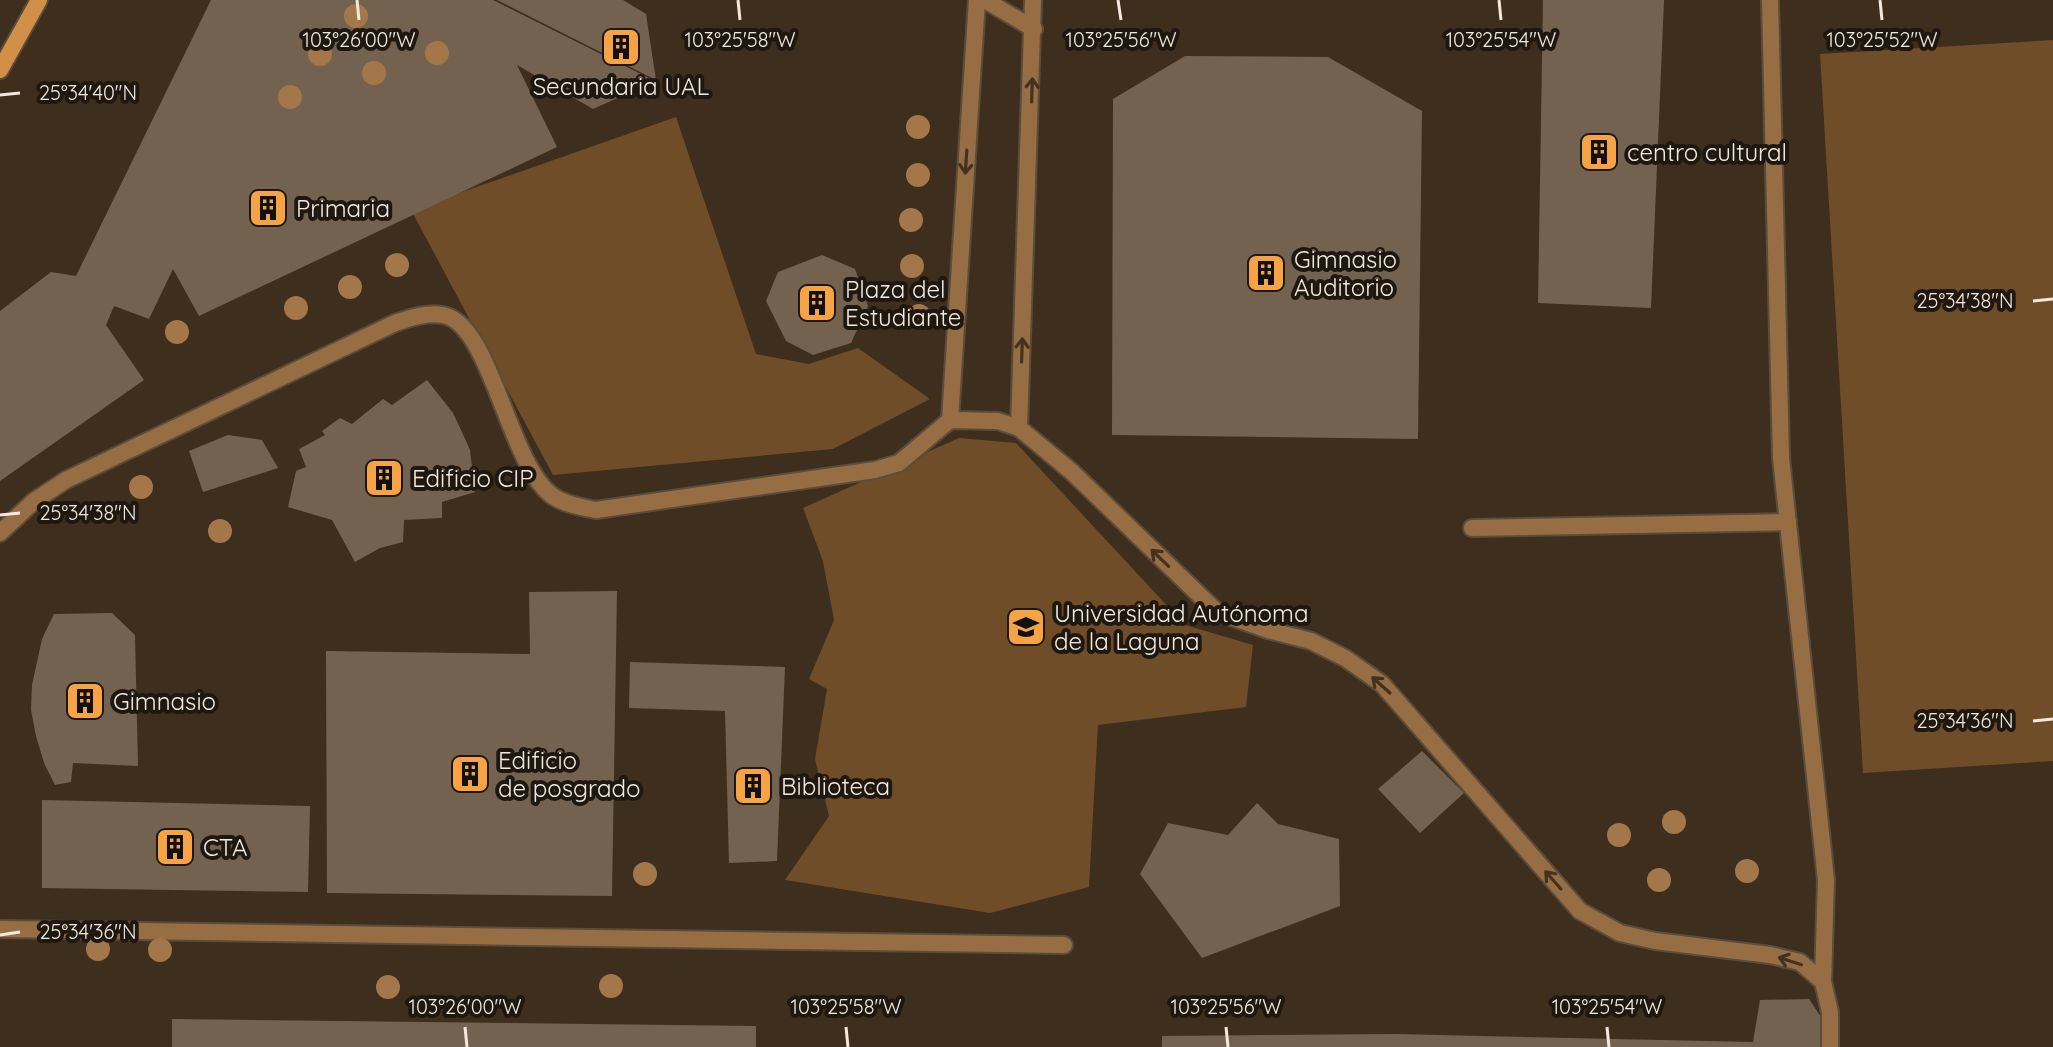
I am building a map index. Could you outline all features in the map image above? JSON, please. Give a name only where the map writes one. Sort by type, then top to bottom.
[{"type":"main road","points":[[0,70],[39,0]]},
{"type":"lane","points":[[950,420],[977,0]]},
{"type":"lane","points":[[985,0],[1034,29]]},
{"type":"lane","points":[[1019,428],[1033,0]]},
{"type":"lane","points":[[1770,0],[1781,458],[1826,880],[1823,982],[1830,1012],[1830,1047]]},
{"type":"lane","points":[[0,533],[34,501],[66,480],[395,323],[423,315],[444,315],[463,324],[476,342],[522,457],[534,479],[553,497],[596,510],[875,470],[899,463],[950,420],[998,421],[1019,428],[1072,472],[1217,612],[1311,641],[1345,658],[1382,684],[1580,911],[1620,933],[1800,962],[1823,982]]},
{"type":"lane","points":[[1472,528],[1788,522]]},
{"type":"lane","points":[[0,929],[1064,945]]},
{"type":"shaded area","points":[[2053,40],[2053,761],[1863,773],[1820,54]]},
{"type":"shaded area","points":[[676,117],[756,354],[809,364],[858,348],[930,399],[833,449],[553,475],[411,210]]},
{"type":"shaded area","points":[[959,438],[1016,443],[1185,625],[1253,645],[1246,707],[1098,725],[1089,887],[990,913],[785,880],[829,816],[815,759],[827,689],[809,679],[834,620],[823,561],[803,508]]},
{"type":"building","name":"Primaria","points":[[211,0],[493,0],[655,81],[593,109],[517,65],[557,147],[199,316],[173,269],[149,319],[114,306],[106,325],[144,380],[0,481],[0,311],[51,272],[76,276]]},
{"type":"building","name":"Secundaria UAL","points":[[497,0],[623,0],[646,14],[656,80]]},
{"type":"building","name":"centro cultural","points":[[1543,0],[1664,0],[1651,308],[1538,303]]},
{"type":"building","name":"Gimnasio Auditorio","points":[[1185,56],[1328,57],[1422,111],[1418,439],[1112,435],[1113,99]]},
{"type":"building","name":"Plaza del Estudiante","points":[[822,255],[855,269],[868,306],[851,343],[813,355],[786,341],[766,301],[778,272]]},
{"type":"building","name":"Edificio CIP","points":[[427,380],[453,413],[470,450],[475,492],[442,502],[442,518],[404,520],[403,542],[380,548],[355,562],[332,520],[288,507],[296,471],[306,467],[299,449],[325,435],[322,431],[340,418],[352,424],[383,399],[392,405]]},
{"type":"building","points":[[228,435],[262,440],[278,468],[203,492],[189,451]]},
{"type":"building","name":"Edificio de posgrado","points":[[617,591],[612,896],[327,893],[326,651],[530,654],[529,592]]},
{"type":"building","name":"Gimnasio","points":[[112,613],[135,635],[138,766],[73,763],[71,782],[55,785],[44,763],[31,710],[32,685],[42,639],[54,614]]},
{"type":"building","name":"Biblioteca","points":[[630,662],[785,667],[777,861],[729,863],[725,711],[629,708]]},
{"type":"building","points":[[1422,751],[1464,793],[1420,833],[1378,789]]},
{"type":"building","name":"CTA","points":[[42,800],[310,806],[308,892],[42,888]]},
{"type":"building","points":[[1257,803],[1278,824],[1339,839],[1340,906],[1202,958],[1140,874],[1168,823],[1228,835]]},
{"type":"building","points":[[1809,999],[1823,1020],[1824,1047],[1162,1047],[1162,1036],[1395,1034],[1753,1042],[1760,1000]]},
{"type":"building","points":[[172,1019],[756,1026],[756,1047],[172,1047]]},
{"type":"place","name":"Secundaria UAL","points":[[621,47]]},
{"type":"place","name":"centro cultural","points":[[1599,152]]},
{"type":"place","name":"Primaria","points":[[268,208]]},
{"type":"place","name":"Gimnasio Auditorio","points":[[1266,273]]},
{"type":"place","name":"Plaza del Estudiante","points":[[817,303]]},
{"type":"place","name":"Edificio CIP","points":[[384,478]]},
{"type":"place","name":"Universidad Autónoma de la Laguna","points":[[1026,627]]},
{"type":"place","name":"Gimnasio","points":[[85,701]]},
{"type":"place","name":"Edificio de posgrado","points":[[470,774]]},
{"type":"place","name":"Biblioteca","points":[[753,786]]},
{"type":"place","name":"CTA","points":[[175,847]]}]
